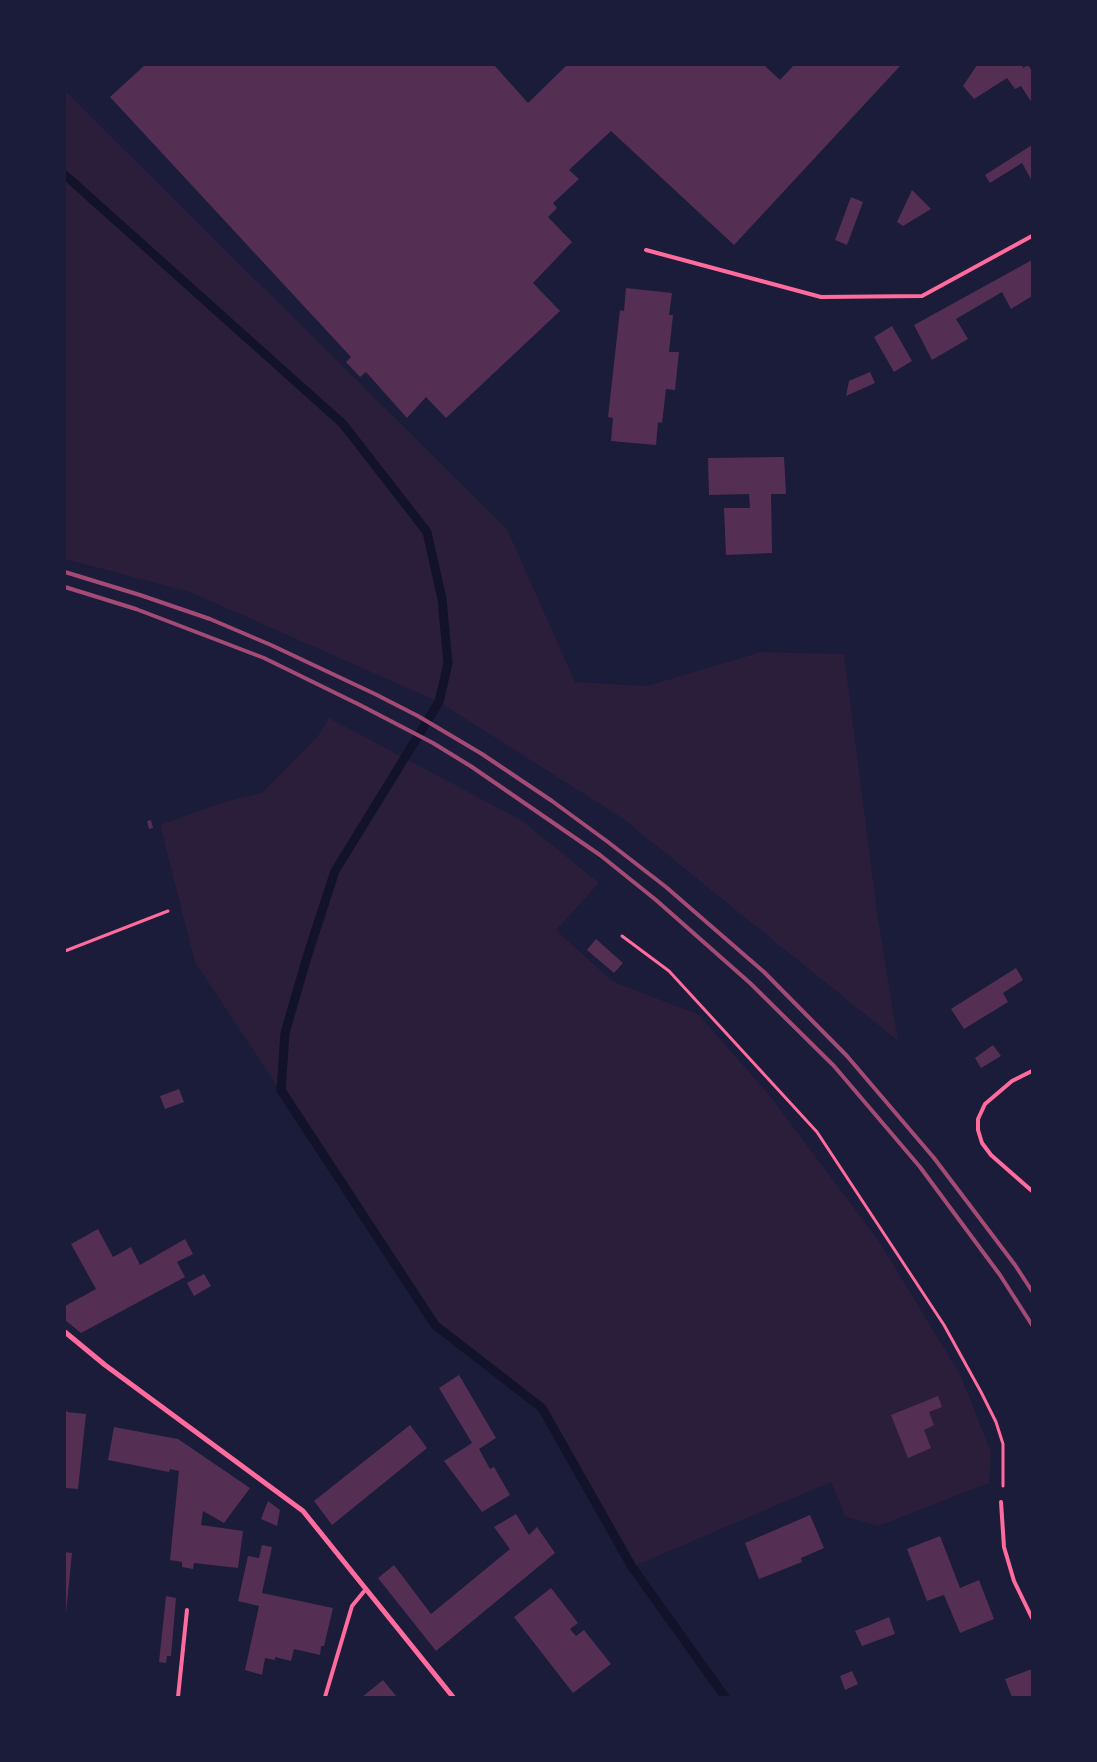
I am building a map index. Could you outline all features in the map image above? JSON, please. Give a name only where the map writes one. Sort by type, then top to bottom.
[{"type":"street","points":[[65,1332],[105,1365],[303,1511],[453,1697]]},
{"type":"lane","points":[[646,250],[821,297],[922,296],[1032,236]]},
{"type":"lane","points":[[1032,1071],[1012,1081],[985,1104],[978,1119],[978,1130],[982,1143],[991,1155],[1032,1191]]},
{"type":"lane","points":[[1001,1502],[1004,1547],[1014,1581],[1032,1618]]},
{"type":"lane","points":[[325,1697],[352,1606],[366,1589]]},
{"type":"lane","points":[[178,1697],[187,1610]]},
{"type":"path","points":[[65,950],[168,911]]},
{"type":"path","points":[[622,936],[669,971],[817,1132],[944,1325],[996,1422],[1003,1444],[1004,1474],[1001,1502]]},
{"type":"shaded area","points":[[65,91],[507,529],[575,682],[647,686],[761,652],[844,654],[878,920],[898,1041],[622,818],[439,702],[190,592],[65,559]]},
{"type":"shaded area","points":[[329,718],[521,820],[599,883],[556,930],[612,981],[699,1015],[770,1096],[878,1240],[960,1374],[991,1452],[989,1483],[878,1526],[845,1516],[831,1482],[632,1567],[542,1408],[435,1325],[195,962],[160,825],[224,802],[262,793],[318,736]]},
{"type":"building","points":[[145,65],[494,65],[528,103],[567,65],[764,65],[780,80],[794,65],[901,65],[734,245],[611,131],[569,170],[579,179],[553,203],[557,208],[548,217],[572,242],[533,283],[560,311],[446,418],[426,397],[407,418],[366,372],[360,377],[346,362],[351,357],[110,97]]},
{"type":"building","points":[[977,65],[1022,65],[1023,68],[1028,65],[1032,71],[1032,103],[1021,86],[1015,89],[1007,78],[974,99],[963,86]]},
{"type":"building","points":[[1032,145],[1032,181],[1022,163],[990,183],[985,175]]},
{"type":"building","points":[[912,190],[931,209],[903,226],[897,222]]},
{"type":"building","points":[[851,197],[863,202],[847,245],[835,240]]},
{"type":"building","points":[[1032,260],[1032,296],[1011,309],[1002,292],[956,319],[968,339],[932,360],[914,325]]},
{"type":"building","points":[[626,288],[672,293],[669,315],[673,315],[669,352],[679,352],[675,390],[666,389],[662,423],[658,422],[656,445],[611,441],[613,418],[608,417],[620,310],[624,311]]},
{"type":"building","points":[[892,326],[912,361],[894,372],[874,337]]},
{"type":"building","points":[[870,372],[875,383],[846,396],[849,381]]},
{"type":"building","points":[[784,457],[786,494],[771,494],[772,553],[726,555],[724,508],[750,508],[749,494],[709,495],[708,458]]},
{"type":"building","points":[[151,820],[153,828],[149,829],[147,821]]},
{"type":"building","points":[[596,939],[623,963],[614,973],[587,950]]},
{"type":"building","points":[[1016,968],[1023,980],[1003,993],[1008,1002],[964,1029],[951,1009]]},
{"type":"building","points":[[993,1045],[1001,1056],[981,1068],[975,1058]]},
{"type":"building","points":[[179,1089],[184,1102],[165,1109],[160,1096]]},
{"type":"building","points":[[98,1229],[113,1257],[131,1247],[140,1265],[185,1239],[193,1254],[177,1262],[185,1277],[81,1333],[65,1320],[65,1306],[96,1289],[71,1244]]},
{"type":"building","points":[[204,1274],[211,1286],[194,1296],[187,1283]]},
{"type":"building","points":[[459,1375],[496,1438],[479,1449],[490,1469],[494,1467],[510,1495],[482,1512],[444,1461],[472,1443],[439,1388]]},
{"type":"building","points":[[938,1396],[942,1407],[929,1412],[934,1425],[924,1430],[931,1448],[908,1458],[891,1415]]},
{"type":"building","points":[[65,1407],[67,1412],[86,1414],[78,1489],[65,1488]]},
{"type":"building","points":[[410,1425],[427,1448],[332,1525],[314,1501]]},
{"type":"building","points":[[114,1427],[178,1439],[250,1488],[224,1523],[203,1511],[201,1525],[243,1531],[238,1568],[194,1563],[193,1569],[182,1567],[182,1562],[170,1560],[179,1471],[170,1469],[169,1472],[108,1460]]},
{"type":"building","points":[[268,1501],[280,1510],[277,1526],[261,1519]]},
{"type":"building","points":[[516,1514],[529,1535],[537,1527],[555,1553],[436,1651],[378,1578],[394,1565],[431,1614],[510,1549],[494,1527]]},
{"type":"building","points":[[810,1515],[824,1548],[801,1558],[802,1562],[759,1579],[745,1543]]},
{"type":"building","points":[[940,1536],[960,1588],[979,1580],[994,1619],[960,1633],[944,1595],[927,1601],[907,1549]]},
{"type":"building","points":[[262,1545],[272,1547],[262,1593],[333,1608],[320,1655],[294,1649],[291,1661],[275,1657],[275,1660],[265,1658],[262,1675],[245,1670],[259,1606],[238,1601],[248,1556],[259,1558]]},
{"type":"building","points":[[65,1552],[72,1553],[66,1613],[65,1613]]},
{"type":"building","points":[[551,1588],[578,1623],[570,1629],[576,1636],[584,1630],[611,1664],[573,1693],[514,1617]]},
{"type":"building","points":[[166,1596],[176,1598],[171,1656],[167,1656],[166,1663],[159,1662]]},
{"type":"building","points":[[889,1617],[895,1634],[862,1646],[855,1631]]},
{"type":"building","points":[[1032,1669],[1032,1697],[1012,1697],[1005,1679]]},
{"type":"building","points":[[852,1671],[858,1684],[845,1690],[840,1676]]},
{"type":"building","points":[[383,1680],[397,1697],[362,1697]]},
{"type":"waterway","points":[[65,175],[343,424],[427,532],[442,599],[448,663],[439,702],[335,871],[285,1033],[281,1090],[435,1325],[542,1408],[632,1567],[725,1697]]},
{"type":"railway","points":[[65,572],[210,619],[271,645],[375,694],[418,716],[482,754],[552,801],[608,842],[666,887],[764,972],[847,1056],[934,1158],[1015,1265],[1032,1291]]},
{"type":"railway","points":[[65,587],[136,609],[264,658],[360,705],[433,743],[472,767],[600,855],[656,900],[750,983],[834,1066],[920,1167],[1000,1275],[1032,1325]]}]
